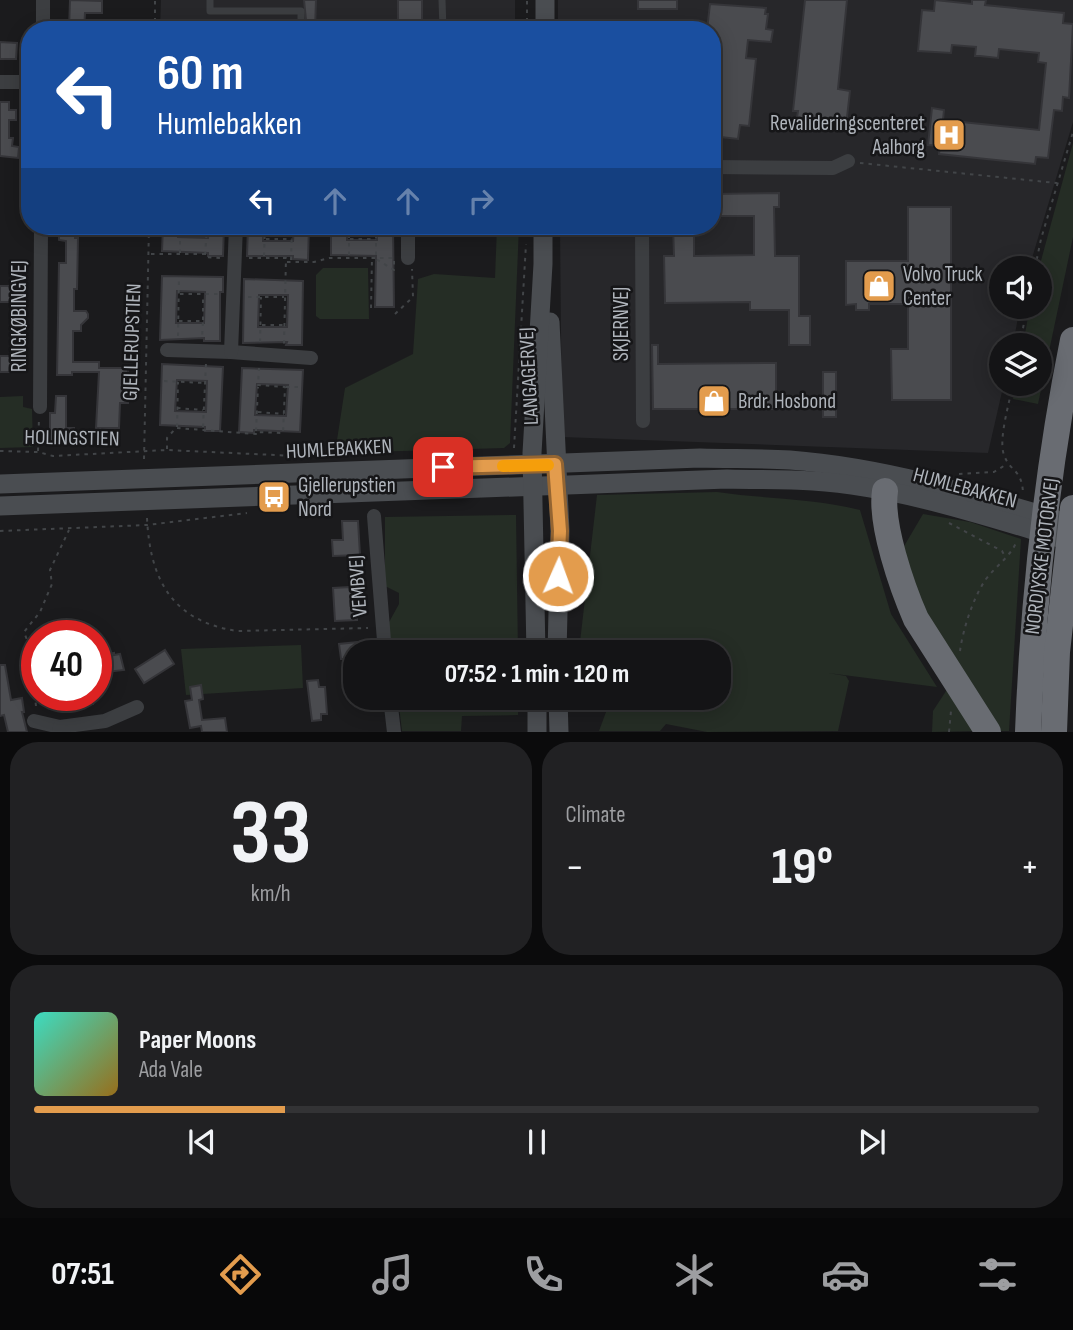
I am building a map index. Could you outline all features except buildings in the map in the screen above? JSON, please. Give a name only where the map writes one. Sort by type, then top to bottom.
[{"type":"highway","name":"NORDJYSKE MOTORVEJ","points":[[1028,732],[1031,637],[1051,476],[1073,341]]},
{"type":"highway","points":[[887,483],[883,506],[900,581],[908,602],[988,732]]},
{"type":"highway","name":"NORDJYSKE MOTORVEJ","points":[[1054,732],[1057,652],[1073,508]]},
{"type":"street","points":[[43,0],[43,21]]},
{"type":"street","points":[[545,0],[545,21]]},
{"type":"street","points":[[0,82],[21,82]]},
{"type":"street","points":[[721,167],[833,169],[848,161]]},
{"type":"street","name":"RINGKØBINGVEJ","points":[[40,407],[41,235]]},
{"type":"street","points":[[231,352],[236,235]]},
{"type":"street","points":[[408,235],[408,258]]},
{"type":"street","name":"LANGAGERVEJ","points":[[543,235],[538,353],[544,382],[537,465],[547,486],[550,598],[556,622],[557,640]]},
{"type":"street","name":"SKJERNVEJ","points":[[642,235],[643,421]]},
{"type":"street","name":"LANGAGERVEJ","points":[[537,465],[551,335],[543,264]]},
{"type":"street","points":[[172,350],[311,358]]},
{"type":"street","name":"HUMLEBAKKEN","points":[[0,484],[700,458],[789,460],[949,496],[1004,512],[1073,524]]},
{"type":"street","name":"HUMLEBAKKEN","points":[[0,506],[740,480],[887,483]]},
{"type":"street","name":"LANGAGERVEJ","points":[[537,640],[547,486]]},
{"type":"street","name":"HUMLEBAKKEN","points":[[1004,512],[1073,542]]},
{"type":"street","name":"VEMBVEJ","points":[[374,516],[384,640]]},
{"type":"street","points":[[34,721],[60,729],[105,721],[137,707]]},
{"type":"street","points":[[391,710],[394,732]]},
{"type":"street","points":[[537,710],[537,732]]},
{"type":"street","points":[[558,710],[559,732]]},
{"type":"lane","points":[[210,0],[210,10],[301,11],[301,21]]},
{"type":"lane","points":[[442,0],[443,21]]},
{"type":"path","points":[[155,0],[155,21]]},
{"type":"path","points":[[527,0],[527,21]]},
{"type":"path","points":[[1037,256],[1073,132]]},
{"type":"path","points":[[848,161],[1057,183]]},
{"type":"path","name":"GJELLERUPSTIEN","points":[[144,459],[149,235]]},
{"type":"path","points":[[180,254],[180,235],[206,236],[205,257],[286,258],[284,356]]},
{"type":"path","points":[[264,258],[265,235]]},
{"type":"path","points":[[291,262],[292,235]]},
{"type":"path","points":[[349,235],[349,258]]},
{"type":"path","points":[[371,308],[376,235]]},
{"type":"path","points":[[265,239],[292,239]]},
{"type":"path","points":[[349,239],[376,239]]},
{"type":"path","points":[[526,242],[514,435],[537,465]]},
{"type":"path","points":[[149,254],[206,254]]},
{"type":"path","points":[[286,262],[374,257],[394,258],[394,270],[374,257]]},
{"type":"path","points":[[395,314],[413,297],[414,278],[408,258]]},
{"type":"path","points":[[172,350],[178,321],[179,277]]},
{"type":"path","points":[[179,293],[285,297]]},
{"type":"path","points":[[203,295],[205,383],[202,431],[283,433],[285,387]]},
{"type":"path","points":[[256,432],[261,297]]},
{"type":"path","points":[[178,321],[203,321]]},
{"type":"path","points":[[261,325],[285,325]]},
{"type":"path","points":[[164,381],[205,383]]},
{"type":"path","points":[[167,450],[167,438],[176,428],[178,382]]},
{"type":"path","points":[[258,386],[303,387]]},
{"type":"path","points":[[38,452],[40,407]]},
{"type":"path","points":[[177,408],[204,410]]},
{"type":"path","points":[[257,412],[284,414]]},
{"type":"path","points":[[176,428],[203,428]]},
{"type":"path","name":"HOLINGSTIEN","points":[[0,451],[38,452],[52,456],[167,450],[305,457]]},
{"type":"path","points":[[1006,559],[1002,551],[950,524],[948,515],[952,474],[994,472],[1008,463]]},
{"type":"path","points":[[147,518],[150,555],[156,574],[174,602],[194,618],[216,628],[251,631],[383,628]]},
{"type":"path","points":[[0,531],[147,525]]},
{"type":"path","points":[[34,721],[36,701],[29,645],[24,632],[40,612],[52,584],[50,570],[70,528]]},
{"type":"path","points":[[949,732],[952,703]]},
{"type":"shaded area","points":[[161,0],[515,0],[515,21],[160,21]]},
{"type":"shaded area","points":[[558,0],[1073,0],[1073,122],[1033,256],[989,256],[989,319],[1018,319],[1015,333],[989,333],[989,396],[1001,396],[988,453],[562,437],[560,235],[721,235],[721,21],[558,21]]},
{"type":"shaded area","points":[[1073,143],[1073,237],[1052,337],[1052,333],[1025,333],[1028,319],[1052,319],[1052,256],[1042,256]]},
{"type":"shaded area","points":[[497,235],[519,235],[510,443],[504,448],[335,453],[345,388],[413,354],[418,279],[434,274],[495,278]]},
{"type":"shaded area","points":[[323,268],[368,268],[369,319],[320,319],[316,316],[316,275]]},
{"type":"shaded area","points":[[23,396],[23,407],[32,409],[33,447],[0,448],[0,397]]},
{"type":"shaded area","points":[[1014,396],[1040,396],[1038,404],[1013,399]]},
{"type":"shaded area","points":[[717,492],[824,503],[860,510],[891,614],[937,687],[828,673],[846,676],[849,681],[838,731],[707,732],[666,724],[660,731],[599,731],[607,710],[731,710],[731,640],[580,640],[597,495]]},
{"type":"shaded area","points":[[923,514],[970,522],[1021,539],[1009,731],[999,731],[931,630],[900,553]]},
{"type":"shaded area","points":[[516,515],[518,640],[390,640],[388,624],[399,604],[399,593],[385,586],[385,517]]},
{"type":"shaded area","points":[[301,645],[303,688],[186,695],[181,649]]},
{"type":"shaded area","points":[[948,688],[978,731],[932,732],[933,711]]},
{"type":"shaded area","points":[[399,710],[518,710],[518,715],[462,716],[461,731],[402,731]]},
{"type":"slow traffic","points":[[503,466],[548,465]]},
{"type":"place","name":"Revalideringscenteret Aalborg","points":[[949,135]]},
{"type":"place","name":"Volvo Truck Center","points":[[879,286]]},
{"type":"place","name":"Brdr. Hosbond","points":[[714,401]]},
{"type":"place","name":"Gjellerupstien Nord","points":[[274,497]]},
{"type":"route","points":[[443,467],[555,464],[560,531],[558,576]]}]
